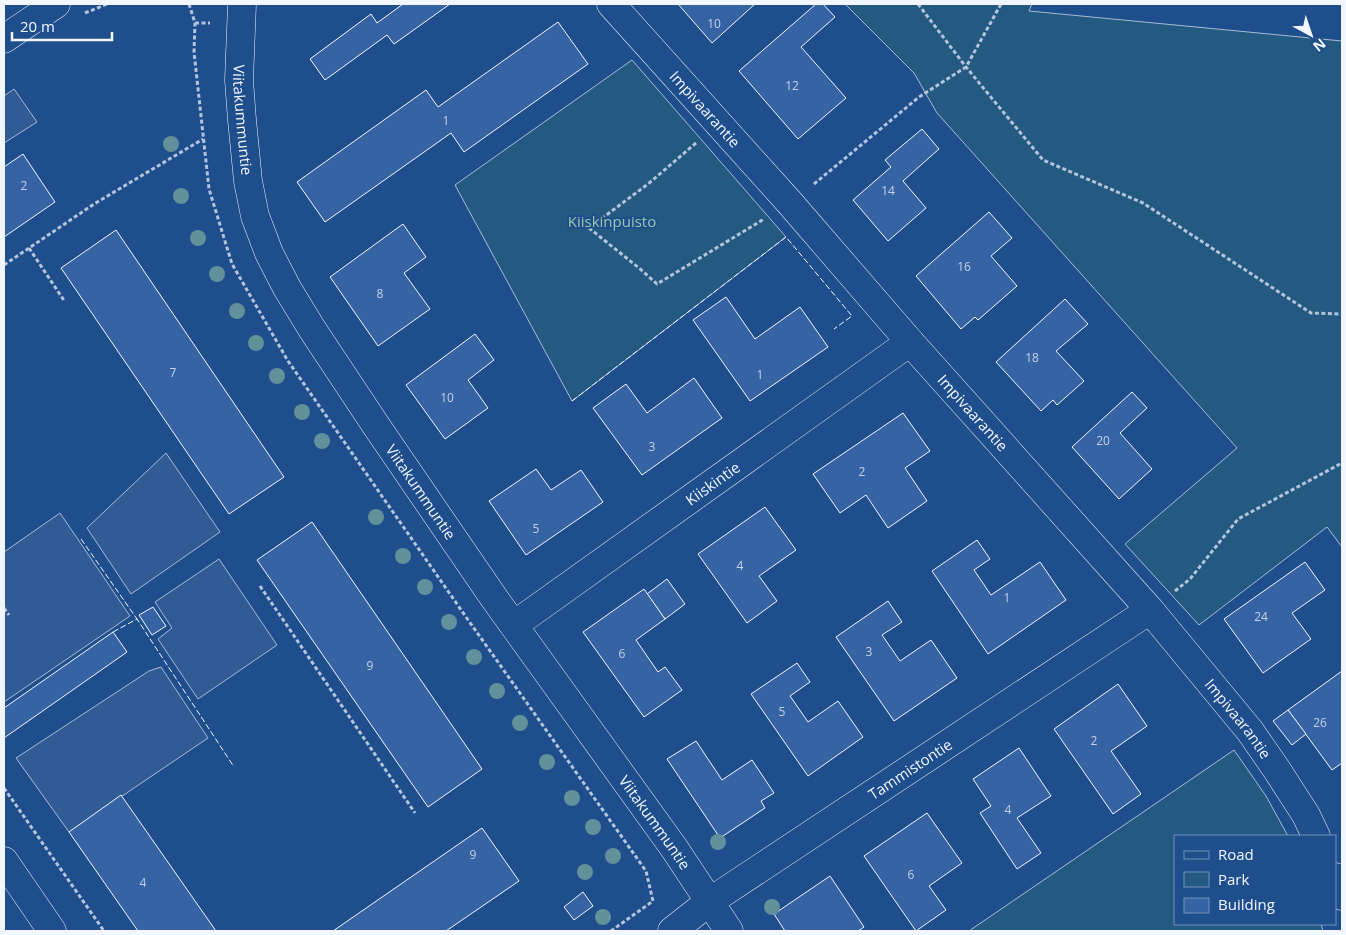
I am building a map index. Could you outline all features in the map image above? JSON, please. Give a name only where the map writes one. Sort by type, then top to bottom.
[{"type":"street","points":[[4,39],[56,4]]},
{"type":"street","name":"Viitakummuntie","points":[[242,4],[240,80],[247,172],[255,216],[269,253],[287,288],[312,330],[494,598],[674,848],[729,931]]},
{"type":"street","name":"Impivaarantie","points":[[611,4],[1150,610],[1250,731],[1301,807],[1315,835]]},
{"type":"street","name":"Kiiskintie","points":[[514,626],[910,342]]},
{"type":"street","name":"Tammistontie","points":[[672,931],[709,902],[1150,610]]},
{"type":"street","points":[[4,861],[52,931]]},
{"type":"street","points":[[1336,880],[1342,896]]},
{"type":"path","points":[[918,4],[966,67],[1043,160],[1143,203],[1311,312],[1342,314]]},
{"type":"path","points":[[718,123],[648,184],[588,228],[658,284],[790,203],[919,97],[966,67],[1002,4]]},
{"type":"path","points":[[4,265],[94,204],[203,139]]},
{"type":"path","points":[[29,248],[65,302]]},
{"type":"path","points":[[1150,610],[1190,579],[1238,519],[1342,463]]},
{"type":"path","points":[[260,586],[415,813]]},
{"type":"path","points":[[4,608],[9,615]]},
{"type":"path","points":[[4,788],[104,931]]},
{"type":"path","points":[[611,931],[653,901]]},
{"type":"green space","points":[[845,4],[1032,4],[1029,11],[1342,41],[1342,547],[1327,527],[1199,625],[1125,544],[1237,448],[937,113],[914,73]]},
{"type":"green space","name":"Kiiskinpuisto","points":[[632,60],[786,237],[572,401],[455,185]]},
{"type":"green space","points":[[1234,750],[1266,796],[1287,835],[1174,835],[1174,925],[1321,925],[1323,931],[969,931]]},
{"type":"shaded area","points":[[14,89],[37,122],[4,143],[4,96]]},
{"type":"shaded area","points":[[166,453],[220,532],[131,594],[87,528]]},
{"type":"shaded area","points":[[60,513],[130,616],[4,702],[4,552]]},
{"type":"shaded area","points":[[219,559],[277,645],[198,699],[158,639],[172,628],[155,602]]},
{"type":"shaded area","points":[[161,667],[208,738],[69,832],[16,758],[149,671]]},
{"type":"building","points":[[403,4],[450,4],[394,44],[387,35],[325,80],[310,59],[371,14],[377,23]]},
{"type":"building","points":[[678,4],[755,4],[712,43]]},
{"type":"building","points":[[816,4],[823,4],[835,17],[801,47],[846,98],[798,139],[739,71]]},
{"type":"building","points":[[558,22],[588,64],[464,152],[451,133],[325,222],[297,182],[426,90],[438,107]]},
{"type":"building","points":[[922,129],[939,149],[903,181],[926,208],[888,241],[853,200],[891,167],[885,160]]},
{"type":"building","points":[[23,154],[55,202],[4,237],[4,167]]},
{"type":"building","points":[[989,212],[1012,238],[991,256],[1017,286],[978,320],[975,317],[961,329],[916,276]]},
{"type":"building","points":[[403,224],[426,257],[404,273],[430,309],[378,346],[330,277]]},
{"type":"building","points":[[116,230],[284,477],[229,514],[61,268]]},
{"type":"building","points":[[726,297],[755,339],[800,307],[828,347],[750,401],[693,320]]},
{"type":"building","points":[[1065,299],[1088,324],[1056,351],[1084,381],[1057,405],[1053,400],[1041,411],[996,362]]},
{"type":"building","points":[[475,334],[494,360],[468,380],[488,408],[445,439],[406,385]]},
{"type":"building","points":[[694,378],[722,418],[642,475],[593,408],[626,384],[647,413]]},
{"type":"building","points":[[1132,392],[1147,408],[1120,433],[1152,469],[1119,499],[1072,447]]},
{"type":"building","points":[[903,413],[930,451],[905,468],[927,501],[888,528],[866,495],[840,513],[813,474]]},
{"type":"building","points":[[536,469],[551,490],[581,470],[603,502],[526,555],[489,501]]},
{"type":"building","points":[[765,507],[796,550],[759,576],[777,601],[747,623],[698,554]]},
{"type":"building","points":[[312,522],[482,769],[428,807],[257,560]]},
{"type":"building","points":[[977,540],[990,559],[974,570],[991,595],[1040,562],[1066,600],[988,654],[932,571]]},
{"type":"building","points":[[1305,562],[1325,590],[1292,613],[1311,639],[1263,673],[1224,619]]},
{"type":"building","points":[[667,579],[685,604],[665,619],[647,594]]},
{"type":"building","points":[[644,589],[665,619],[636,640],[658,672],[665,667],[682,690],[644,717],[583,632]]},
{"type":"building","points":[[888,601],[902,622],[882,635],[900,661],[931,640],[957,678],[894,721],[836,637]]},
{"type":"building","points":[[153,607],[166,626],[152,635],[139,615]]},
{"type":"building","points":[[113,632],[127,652],[4,738],[4,708]]},
{"type":"building","points":[[797,663],[810,682],[790,696],[808,722],[838,701],[863,737],[808,776],[751,694]]},
{"type":"building","points":[[1342,671],[1342,763],[1332,770],[1288,710]]},
{"type":"building","points":[[1118,684],[1147,726],[1111,751],[1141,794],[1113,814],[1054,729]]},
{"type":"building","points":[[1288,710],[1306,734],[1292,745],[1273,721]]},
{"type":"building","points":[[696,741],[722,780],[752,760],[774,793],[761,801],[765,808],[720,838],[667,759]]},
{"type":"building","points":[[1019,748],[1051,796],[1017,818],[1041,853],[1017,869],[980,813],[991,806],[973,779]]},
{"type":"building","points":[[121,795],[216,931],[138,931],[69,832]]},
{"type":"building","points":[[927,813],[962,863],[929,886],[946,910],[916,931],[864,856]]},
{"type":"building","points":[[482,828],[519,881],[446,931],[333,931]]},
{"type":"building","points":[[830,876],[864,927],[858,931],[785,931],[774,914]]},
{"type":"building","points":[[583,892],[593,906],[574,920],[564,907]]},
{"type":"fence","points":[[572,401],[786,237],[852,316],[834,329]]},
{"type":"fence","points":[[81,539],[137,619]]},
{"type":"fence","points":[[113,632],[137,619],[234,767]]}]
